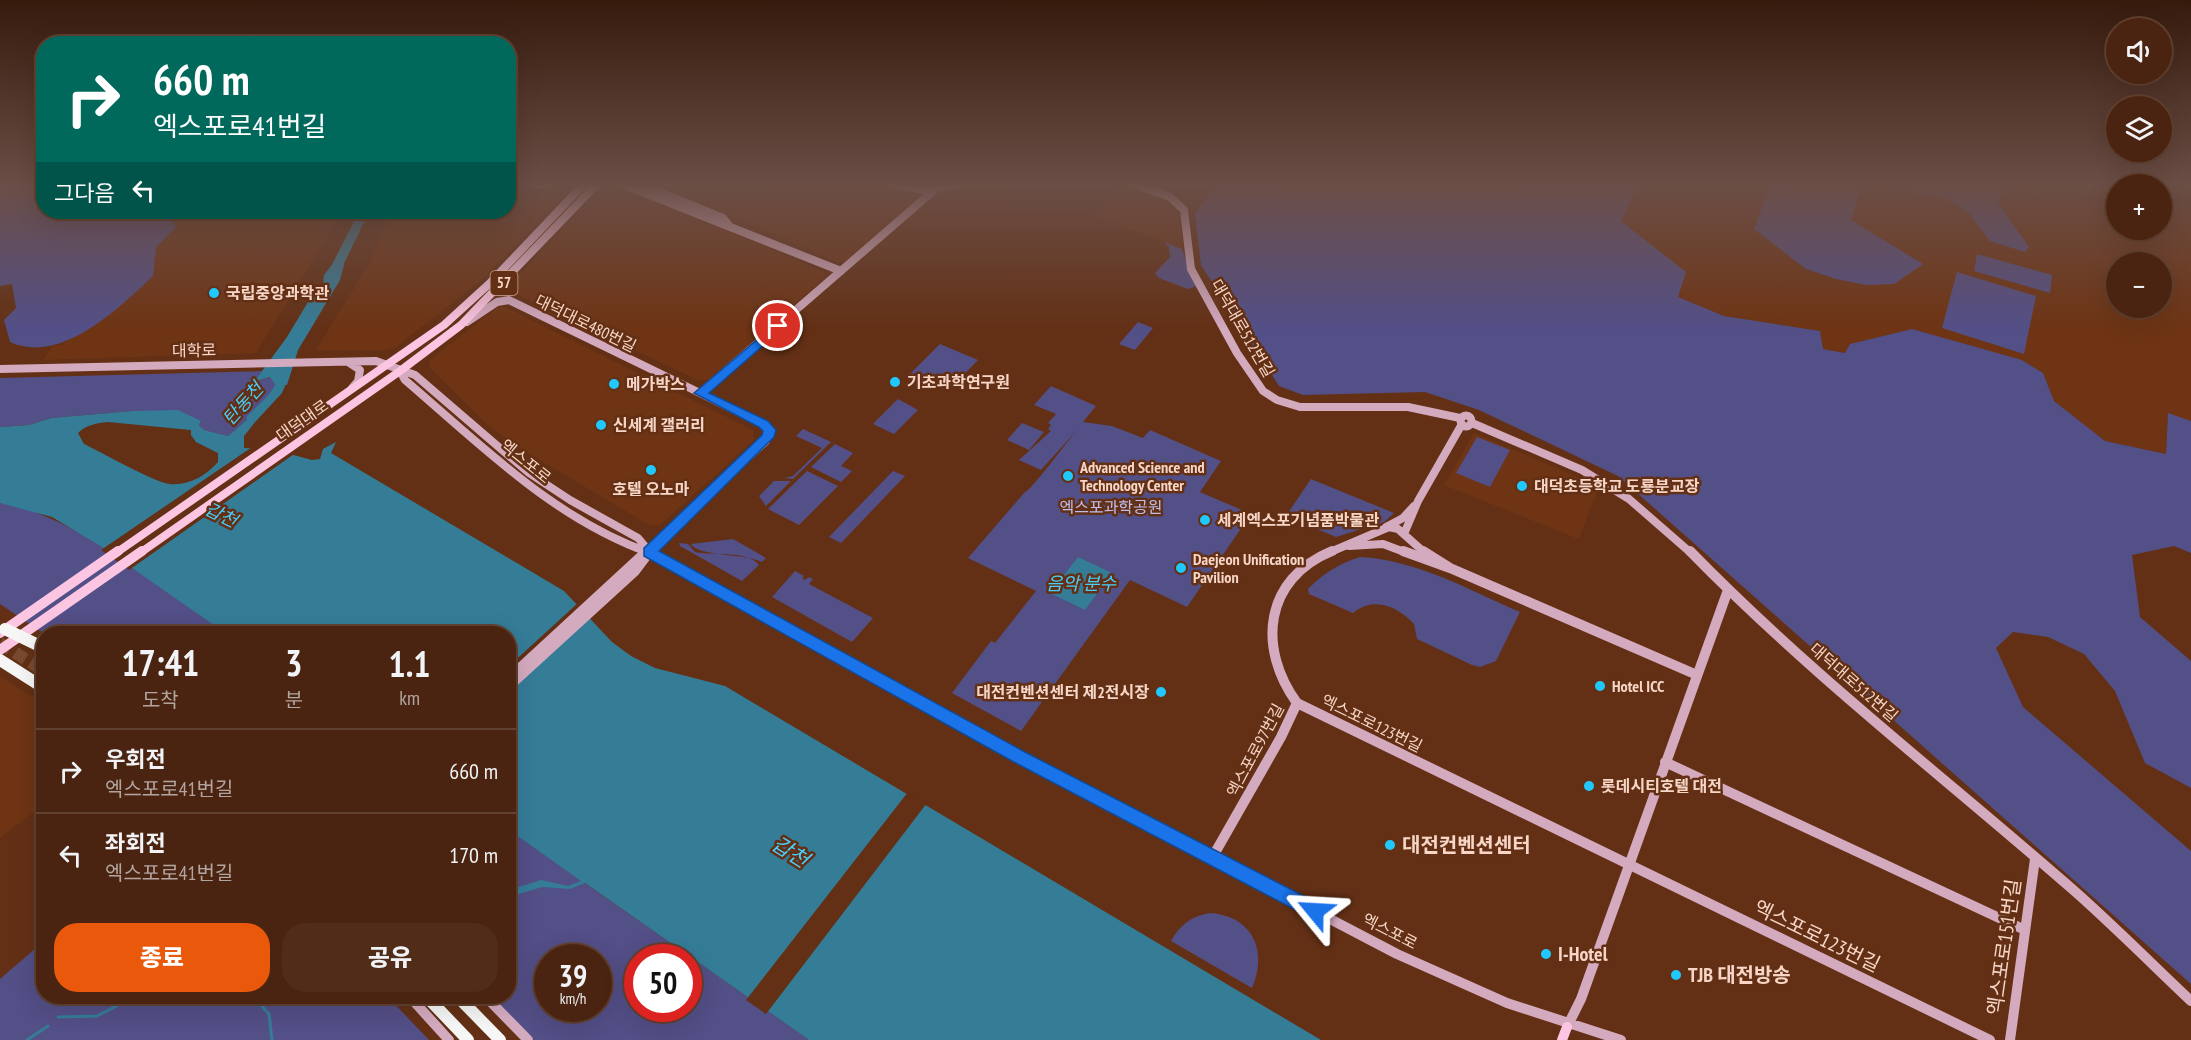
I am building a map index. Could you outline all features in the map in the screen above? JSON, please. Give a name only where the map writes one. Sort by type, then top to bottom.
[{"type":"highway","points":[[2,629],[36,644]]},
{"type":"highway","points":[[0,660],[36,683]]},
{"type":"highway","points":[[434,1004],[468,1040]]},
{"type":"highway","points":[[465,1004],[500,1040]]},
{"type":"main road","name":"대덕대로","points":[[2,629],[389,365],[469,304],[537,233]]},
{"type":"main road","name":"대덕대로","points":[[0,650],[400,371],[461,325],[550,233]]},
{"type":"main road","points":[[1562,1040],[1568,1027]]},
{"type":"street","points":[[747,233],[841,272]]},
{"type":"street","points":[[516,679],[768,437],[769,430],[764,424],[700,393],[886,233]]},
{"type":"street","name":"대덕대로512번길","points":[[1187,233],[1191,268],[1247,369],[1262,391],[1278,401],[1297,406],[1322,408],[1405,405],[1433,408],[1582,470],[1629,499],[1683,544],[1728,590],[2080,896],[2191,1001]]},
{"type":"street","name":"대덕대로480번길","points":[[461,325],[497,302],[509,300],[700,393]]},
{"type":"street","name":"대학로","points":[[0,369],[306,360],[364,360],[389,365]]},
{"type":"street","points":[[330,360],[348,362],[360,369],[358,381],[351,389]]},
{"type":"street","name":"엑스포로","points":[[389,365],[400,371],[405,380],[520,479],[560,508],[628,546],[649,552],[1005,749],[1451,980],[1568,1027],[1621,1040]]},
{"type":"street","points":[[1344,546],[1400,546],[1418,501],[1461,421]]},
{"type":"street","name":"엑스포로97번길","points":[[1212,858],[1267,763],[1297,703],[1289,694],[1272,654],[1272,621],[1281,597],[1296,575],[1326,552],[1344,546],[1402,518],[1418,501]]},
{"type":"street","points":[[1450,568],[1394,527],[1383,528],[1378,535],[1388,546],[1450,568],[1697,675]]},
{"type":"street","points":[[516,671],[632,568]]},
{"type":"street","points":[[1568,1027],[1581,999],[1628,862],[1728,590]]},
{"type":"street","name":"엑스포로123번길","points":[[1297,703],[1990,1040]]},
{"type":"street","points":[[1665,762],[2025,930]]},
{"type":"street","name":"엑스포로151번길","points":[[2010,1040],[2035,859]]},
{"type":"street","points":[[416,1004],[449,1040]]},
{"type":"street","points":[[493,1004],[528,1040]]},
{"type":"shaded area","name":"국립중앙과학관","points":[[158,233],[329,233],[256,353],[43,360],[53,345],[61,345],[152,276]]},
{"type":"shaded area","name":"국립중앙과학관","points":[[383,233],[528,233],[483,279],[396,347],[387,350],[316,350],[371,261]]},
{"type":"shaded area","points":[[559,233],[732,233],[824,272],[825,277],[711,379],[700,381],[510,291],[509,286]]},
{"type":"shaded area","points":[[769,233],[879,233],[846,260],[838,262]]},
{"type":"shaded area","points":[[1138,233],[1182,233],[1182,249]]},
{"type":"shaded area","points":[[1630,233],[1758,233],[1806,269],[1836,279],[1866,285],[1915,258],[1871,233],[1985,233],[1991,241],[2029,247],[2019,233],[2106,233],[2106,240],[2172,240],[2172,233],[2191,233],[2191,421],[2168,414],[2166,454],[2105,441],[2054,401],[2043,373],[2022,360],[1912,329],[1850,344],[1846,353],[1823,349],[1820,331],[1724,316],[1678,297]]},
{"type":"shaded area","points":[[505,307],[753,430],[754,440],[660,525],[651,526],[518,447],[489,426],[429,367],[431,359],[497,308]]},
{"type":"shaded area","name":"대덕초등학교 도룡분교장","points":[[1474,433],[1599,486],[1579,539],[1444,485]]},
{"type":"shaded area","points":[[0,676],[30,696],[36,697],[36,810],[0,838]]},
{"type":"green space","points":[[0,233],[170,233],[156,247],[153,276],[88,330],[49,346],[29,347],[10,342],[4,320],[16,308],[12,284],[0,286]]},
{"type":"green space","points":[[1197,233],[1636,233],[1686,272],[1678,297],[1724,316],[1820,331],[1823,349],[1845,353],[1850,344],[1912,329],[2022,360],[2043,373],[2054,401],[2105,441],[2166,454],[2168,413],[2191,421],[2191,553],[2174,546],[2132,555],[2140,617],[2191,661],[2191,788],[2145,763],[2115,691],[2084,654],[2048,637],[2013,632],[1996,648],[2023,707],[2191,851],[2191,984],[1618,476],[1479,410],[1425,392],[1303,395],[1279,386],[1201,265]]},
{"type":"green space","points":[[1759,233],[1872,233],[1923,264],[1894,284],[1866,285],[1836,279],[1806,269]]},
{"type":"green space","points":[[1984,233],[2019,233],[2029,247],[2025,252],[1990,241]]},
{"type":"green space","points":[[1164,242],[1182,249],[1196,286],[1188,289],[1159,278],[1155,273],[1170,257],[1169,247]]},
{"type":"green space","points":[[1977,254],[2052,275],[2050,293],[1974,271]]},
{"type":"green space","points":[[1957,272],[2036,296],[2024,354],[1942,328]]},
{"type":"green space","points":[[1138,322],[1153,328],[1135,350],[1119,344]]},
{"type":"green space","points":[[940,344],[978,360],[948,391],[910,374]]},
{"type":"green space","points":[[262,371],[255,382],[271,377],[279,385],[264,405],[228,436],[204,430],[199,425],[201,422],[132,411],[51,418],[29,425],[0,427],[0,378]]},
{"type":"green space","name":"엑스포과학공원","points":[[1051,386],[1096,406],[1083,422],[1112,426],[1143,438],[1150,430],[1221,461],[1200,492],[1251,514],[1187,607],[1130,580],[1021,731],[952,693],[991,641],[995,643],[1036,591],[968,558],[1078,429],[1041,470],[1019,460],[1051,431],[1048,429],[1051,425],[1048,423],[1056,414],[1034,405]]},
{"type":"green space","points":[[898,399],[918,410],[894,434],[873,424]]},
{"type":"green space","points":[[1022,423],[1044,432],[1029,450],[1007,440]]},
{"type":"green space","points":[[803,429],[831,442],[793,479],[784,478],[793,476],[822,448],[796,436]]},
{"type":"green space","points":[[1477,437],[1510,450],[1490,487],[1456,473]]},
{"type":"green space","points":[[835,444],[853,453],[841,466],[852,471],[841,482],[811,467]]},
{"type":"green space","points":[[807,471],[838,486],[799,525],[768,509]]},
{"type":"green space","points":[[893,471],[905,476],[841,543],[829,537]]},
{"type":"green space","points":[[1311,479],[1394,513],[1384,522],[1336,537],[1286,516]]},
{"type":"green space","points":[[774,481],[791,481],[766,506],[759,496]]},
{"type":"green space","points":[[0,503],[28,510],[87,537],[215,626],[36,626],[36,628],[0,604]]},
{"type":"green space","points":[[733,539],[766,558],[762,562],[712,553],[691,544]]},
{"type":"green space","points":[[679,543],[688,544],[695,552],[747,557],[759,565],[742,581],[680,546]]},
{"type":"green space","points":[[1360,557],[1381,559],[1422,570],[1520,612],[1496,661],[1480,667],[1472,665],[1417,639],[1414,624],[1400,612],[1385,605],[1369,605],[1353,613],[1309,594],[1308,589],[1326,574]]},
{"type":"green space","points":[[795,571],[804,576],[802,578],[805,580],[809,577],[813,579],[809,584],[873,618],[852,642],[772,597]]},
{"type":"green space","points":[[516,835],[672,944],[624,944],[624,1022],[702,1022],[702,965],[809,1040],[534,1040],[497,1004],[516,1004]]},
{"type":"green space","points":[[1210,913],[1237,921],[1253,938],[1258,961],[1257,974],[1252,988],[1171,941],[1187,922],[1197,916]]},
{"type":"green space","points":[[36,948],[36,1004],[395,1004],[429,1040],[0,1040],[0,979]]},
{"type":"water","points":[[334,262],[344,265],[340,280],[298,350],[287,385],[275,384],[270,377],[254,382],[287,337],[308,302],[314,298],[311,298],[316,290],[317,292],[323,288],[324,275]]},
{"type":"water","name":"갑천","points":[[264,405],[268,406],[244,436],[244,448],[271,449],[312,460],[320,459],[323,449],[336,442],[331,453],[564,591],[612,642],[631,656],[655,668],[725,686],[1321,1040],[809,1040],[702,965],[702,944],[672,944],[585,883],[570,889],[542,887],[516,895],[516,886],[541,880],[568,886],[581,881],[516,835],[516,626],[215,626],[102,547],[52,517],[0,503],[0,427],[29,425],[51,418],[132,411],[178,410],[201,421],[199,425],[204,430],[228,436]],"holes":[[[108,422],[191,430],[191,435],[196,442],[218,453],[218,462],[208,472],[190,482],[169,484],[152,478],[84,444],[78,433],[92,425]]]},
{"type":"water","name":"음악 분수","points":[[1078,557],[1112,573],[1085,610],[1050,593]]},
{"type":"pier","points":[[255,445],[297,452],[129,570],[101,550]]},
{"type":"pier","points":[[579,602],[593,616],[589,616],[516,685],[516,660]]},
{"type":"pier","points":[[908,792],[927,803],[766,1014],[746,1000]]},
{"type":"waterway","name":"탄동천","points":[[330,280],[354,233]]},
{"type":"waterway","name":"탄동천","points":[[252,418],[278,390],[286,369]]},
{"type":"waterway","points":[[58,1017],[97,1016],[120,1004]]},
{"type":"waterway","points":[[260,1004],[269,1014],[272,1040]]},
{"type":"waterway","points":[[27,1040],[48,1026]]},
{"type":"tunnel","points":[[0,643],[36,666]]},
{"type":"place","name":"국립중앙과학관","points":[[214,293]]},
{"type":"place","name":"기초과학연구원","points":[[895,382]]},
{"type":"place","name":"메가박스","points":[[614,384]]},
{"type":"place","name":"신세계 갤러리","points":[[601,425]]},
{"type":"place","name":"호텔 오노마","points":[[651,470]]},
{"type":"place","name":"Advanced Science and Technology Center","points":[[1068,476]]},
{"type":"place","name":"대덕초등학교 도룡분교장","points":[[1522,486]]},
{"type":"place","name":"세계엑스포기념품박물관","points":[[1205,520]]},
{"type":"place","name":"Daejeon Unification Pavilion","points":[[1181,568]]},
{"type":"place","name":"Hotel ICC","points":[[1600,686]]},
{"type":"place","name":"대전컨벤션센터 제2전시장","points":[[1161,692]]},
{"type":"place","name":"롯데시티호텔 대전","points":[[1589,786]]},
{"type":"place","name":"대전컨벤션센터","points":[[1390,845]]},
{"type":"place","name":"I-Hotel","points":[[1546,954]]},
{"type":"place","name":"TJB 대전방송","points":[[1676,975]]},
{"type":"route","points":[[778,326],[700,393],[764,424],[769,430],[766,441],[649,552],[1018,756],[1315,911]]}]
